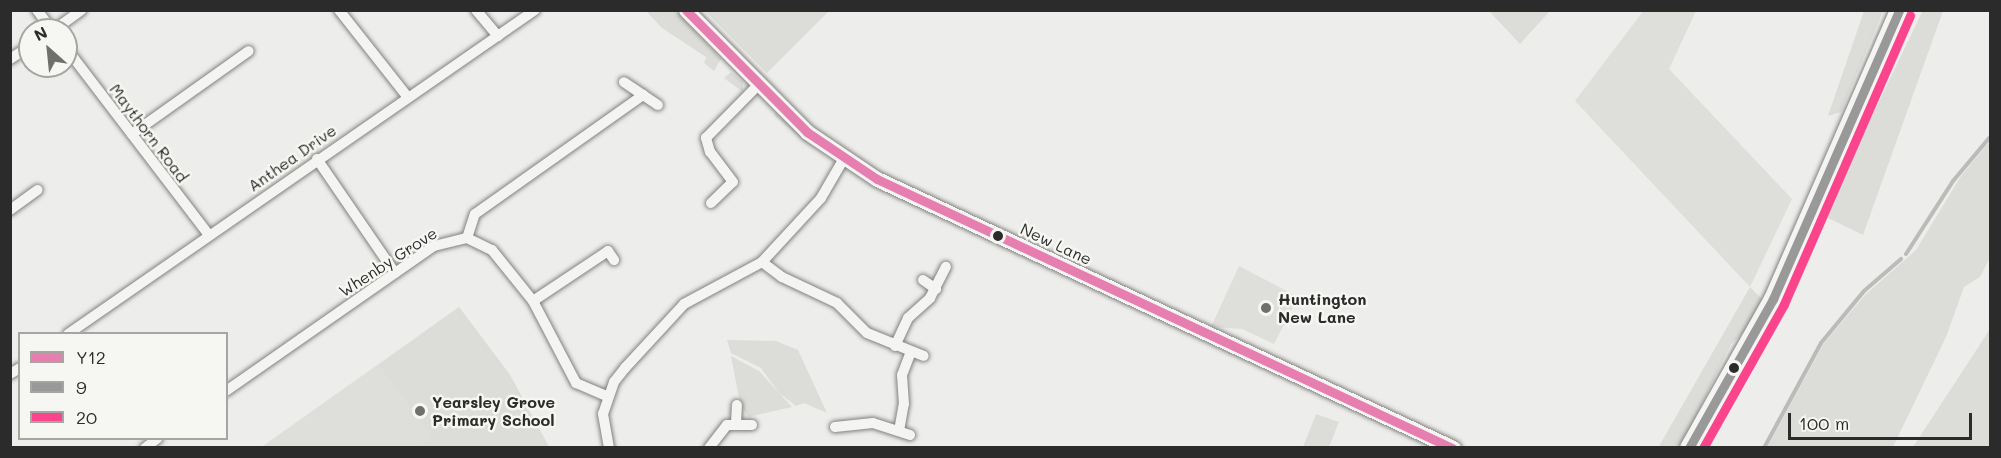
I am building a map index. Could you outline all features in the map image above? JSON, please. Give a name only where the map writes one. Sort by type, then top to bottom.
[{"type":"main road","points":[[1689,447],[1773,299],[1899,11]]},
{"type":"street","points":[[339,10],[407,96]]},
{"type":"street","points":[[476,10],[498,36]]},
{"type":"street","name":"Anthea Drive","points":[[69,332],[407,96],[535,10]]},
{"type":"street","name":"New Lane","points":[[686,10],[758,85],[843,160],[906,194],[1453,447]]},
{"type":"street","points":[[132,134],[249,51]]},
{"type":"street","name":"Maythorn Road","points":[[78,64],[209,235]]},
{"type":"street","points":[[624,82],[658,105]]},
{"type":"street","points":[[711,203],[733,182],[710,152],[706,138],[758,85]]},
{"type":"street","points":[[608,396],[576,383],[533,301],[492,249],[467,238],[475,214],[643,95]]},
{"type":"street","points":[[317,159],[395,273]]},
{"type":"street","points":[[609,447],[603,425],[608,396],[625,368],[684,304],[762,262],[821,198],[843,160]]},
{"type":"street","points":[[10,210],[37,190]]},
{"type":"street","name":"Whenby Grove","points":[[228,390],[434,246],[467,238]]},
{"type":"street","points":[[533,301],[613,252]]},
{"type":"street","points":[[762,262],[782,278],[830,299],[867,333],[924,357]]},
{"type":"street","points":[[895,345],[908,318],[936,289],[946,267]]},
{"type":"street","points":[[922,280],[936,289]]},
{"type":"street","points":[[899,431],[904,404],[902,375],[911,352]]},
{"type":"street","points":[[736,405],[736,423]]},
{"type":"street","points":[[709,447],[720,431],[736,423],[752,425]]},
{"type":"street","points":[[836,427],[873,423],[910,435]]},
{"type":"shaded area","points":[[1644,10],[1696,11],[1669,69],[1792,199],[1750,287],[1575,101]]},
{"type":"shaded area","points":[[1923,10],[1943,11],[1863,235],[1824,216]]},
{"type":"shaded area","points":[[646,11],[676,11],[721,59],[714,71],[704,63],[706,57],[662,28]]},
{"type":"shaded area","points":[[705,11],[829,11],[767,73]]},
{"type":"shaded area","points":[[1489,11],[1550,11],[1520,44]]},
{"type":"shaded area","points":[[1864,11],[1883,11],[1841,112],[1828,116]]},
{"type":"shaded area","points":[[731,72],[743,82],[743,92],[724,78]]},
{"type":"shaded area","points":[[776,112],[815,150],[774,115]]},
{"type":"shaded area","points":[[1990,141],[1990,258],[1980,277],[1964,287],[1946,337],[1893,447],[1767,447],[1824,343],[1865,295],[1916,250],[1961,176]]},
{"type":"shaded area","points":[[1239,266],[1298,297],[1274,344],[1242,329],[1211,327]]},
{"type":"shaded area","points":[[1750,287],[1763,300],[1748,328],[1731,344],[1681,447],[1658,448]]},
{"type":"shaded area","name":"Yearsley Grove Primary School","points":[[459,307],[510,375],[549,447],[260,448]]},
{"type":"shaded area","name":"Yearsley Grove Primary School","points":[[459,307],[510,375],[549,447],[417,447],[433,437],[379,365]]},
{"type":"shaded area","points":[[1990,329],[1990,447],[1913,447]]},
{"type":"shaded area","points":[[727,340],[776,341],[798,350],[827,413],[804,403],[796,406],[779,393],[761,368],[731,353]]},
{"type":"shaded area","points":[[731,356],[759,371],[792,407],[748,417],[740,403]]},
{"type":"shaded area","points":[[1316,414],[1339,422],[1329,447],[1303,447]]},
{"type":"waterway","points":[[1906,254],[1953,181],[1990,137]]},
{"type":"waterway","points":[[1764,448],[1821,343],[1864,291],[1901,259]]},
{"type":"transit line","name":"Y12","points":[[686,10],[807,132],[877,179],[1452,448]]},
{"type":"transit line","name":"9","points":[[1689,448],[1773,299],[1899,10]]},
{"type":"transit line","name":"20","points":[[1703,448],[1784,304],[1910,15]]},
{"type":"place","name":"Huntington New Lane","points":[[1266,308]]},
{"type":"place","name":"Yearsley Grove Primary School","points":[[420,411]]}]
